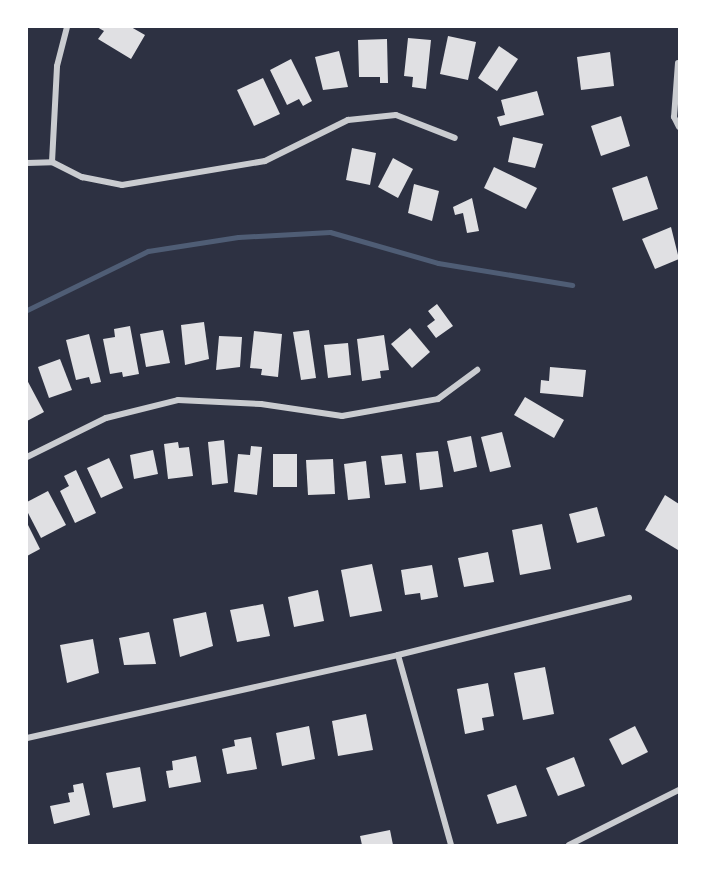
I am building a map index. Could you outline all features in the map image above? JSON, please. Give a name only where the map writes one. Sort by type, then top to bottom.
[{"type":"street","points":[[52,162],[57,66],[68,27]]},
{"type":"street","points":[[678,63],[674,117],[679,127]]},
{"type":"street","points":[[27,163],[52,162],[82,177],[122,185],[265,160],[348,120],[396,115],[455,138]]},
{"type":"street","points":[[27,457],[106,418],[178,400],[261,404],[342,416],[438,399],[477,370]]},
{"type":"street","points":[[27,738],[398,655],[629,598]]},
{"type":"street","points":[[398,655],[451,845]]},
{"type":"street","points":[[569,845],[679,790]]},
{"type":"building","points":[[97,27],[131,27],[145,35],[131,59],[98,39],[104,31]]},
{"type":"building","points":[[448,36],[476,42],[468,80],[440,74]]},
{"type":"building","points":[[408,38],[431,40],[426,89],[412,87],[413,77],[404,76]]},
{"type":"building","points":[[387,39],[388,83],[380,83],[380,77],[359,77],[358,40]]},
{"type":"building","points":[[499,46],[518,59],[497,91],[478,78]]},
{"type":"building","points":[[339,51],[348,87],[323,90],[315,57]]},
{"type":"building","points":[[610,52],[614,86],[581,90],[577,57]]},
{"type":"building","points":[[291,59],[312,101],[303,106],[299,99],[287,105],[270,70]]},
{"type":"building","points":[[263,78],[280,114],[254,126],[237,90]]},
{"type":"building","points":[[537,91],[544,115],[500,126],[497,117],[505,115],[501,100]]},
{"type":"building","points":[[621,116],[630,146],[601,156],[591,126]]},
{"type":"building","points":[[513,137],[543,144],[535,168],[508,162]]},
{"type":"building","points":[[352,148],[376,153],[370,185],[346,180]]},
{"type":"building","points":[[393,158],[413,169],[398,198],[378,187]]},
{"type":"building","points":[[494,167],[537,188],[526,209],[484,188]]},
{"type":"building","points":[[647,176],[658,209],[623,221],[612,188]]},
{"type":"building","points":[[414,184],[439,191],[432,221],[408,213]]},
{"type":"building","points":[[472,198],[479,231],[467,233],[463,213],[455,215],[453,207]]},
{"type":"building","points":[[671,227],[679,259],[655,269],[642,239]]},
{"type":"building","points":[[437,304],[453,326],[436,338],[427,326],[435,320],[428,311]]},
{"type":"building","points":[[204,322],[209,359],[185,365],[181,325]]},
{"type":"building","points":[[130,326],[139,374],[123,377],[122,372],[110,374],[103,339],[115,337],[114,329]]},
{"type":"building","points":[[410,328],[430,352],[412,368],[391,344]]},
{"type":"building","points":[[163,330],[170,363],[146,367],[140,334]]},
{"type":"building","points":[[309,330],[316,378],[301,380],[293,332]]},
{"type":"building","points":[[254,331],[282,334],[278,377],[261,375],[262,369],[250,368]]},
{"type":"building","points":[[89,334],[101,382],[91,384],[89,377],[76,380],[66,340]]},
{"type":"building","points":[[384,335],[389,370],[380,371],[381,378],[362,381],[357,339]]},
{"type":"building","points":[[219,336],[242,337],[240,367],[216,370]]},
{"type":"building","points":[[348,343],[351,375],[328,378],[324,345]]},
{"type":"building","points":[[60,359],[72,390],[49,398],[38,367]]},
{"type":"building","points":[[550,367],[586,370],[583,397],[540,393],[541,380],[549,381]]},
{"type":"building","points":[[27,380],[44,412],[27,421]]},
{"type":"building","points":[[525,397],[564,420],[554,438],[514,415]]},
{"type":"building","points":[[502,432],[511,467],[490,472],[481,437]]},
{"type":"building","points":[[471,436],[477,467],[454,472],[447,441]]},
{"type":"building","points":[[224,440],[228,483],[212,485],[208,442]]},
{"type":"building","points":[[178,442],[179,448],[189,447],[193,476],[168,479],[164,444]]},
{"type":"building","points":[[251,446],[262,447],[257,495],[234,492],[238,454],[250,455]]},
{"type":"building","points":[[153,450],[158,474],[134,479],[130,455]]},
{"type":"building","points":[[438,451],[443,487],[420,490],[416,453]]},
{"type":"building","points":[[273,454],[297,454],[297,487],[273,487]]},
{"type":"building","points":[[402,454],[406,483],[385,485],[381,456]]},
{"type":"building","points":[[109,458],[123,488],[101,498],[87,468]]},
{"type":"building","points":[[333,459],[335,494],[308,495],[306,460]]},
{"type":"building","points":[[366,461],[370,498],[348,500],[344,464]]},
{"type":"building","points":[[76,470],[96,513],[75,523],[60,491],[69,486],[64,476]]},
{"type":"building","points":[[48,491],[66,525],[41,538],[27,511],[27,502]]},
{"type":"building","points":[[665,495],[679,504],[678,550],[645,530]]},
{"type":"building","points":[[597,507],[605,536],[577,543],[569,514]]},
{"type":"building","points":[[27,523],[40,549],[27,556]]},
{"type":"building","points":[[542,524],[551,569],[520,575],[512,530]]},
{"type":"building","points":[[488,552],[494,582],[464,587],[458,558]]},
{"type":"building","points":[[372,564],[382,611],[350,617],[341,570]]},
{"type":"building","points":[[432,565],[438,597],[421,600],[420,593],[405,595],[401,570]]},
{"type":"building","points":[[318,590],[324,621],[294,627],[288,597]]},
{"type":"building","points":[[263,604],[270,636],[237,642],[230,610]]},
{"type":"building","points":[[206,612],[213,646],[180,657],[173,619]]},
{"type":"building","points":[[149,632],[156,664],[124,665],[119,638]]},
{"type":"building","points":[[93,639],[99,673],[67,683],[60,645]]},
{"type":"building","points":[[545,667],[554,714],[523,720],[514,673]]},
{"type":"building","points":[[488,683],[494,716],[482,718],[484,730],[465,734],[457,689]]},
{"type":"building","points":[[366,714],[373,750],[338,756],[332,721]]},
{"type":"building","points":[[309,726],[315,759],[282,766],[276,733]]},
{"type":"building","points":[[635,726],[648,752],[622,765],[609,739]]},
{"type":"building","points":[[251,737],[257,769],[227,774],[222,749],[235,746],[234,740]]},
{"type":"building","points":[[196,756],[201,782],[169,788],[166,771],[173,770],[172,761]]},
{"type":"building","points":[[574,757],[585,786],[558,796],[546,768]]},
{"type":"building","points":[[140,767],[146,801],[113,808],[106,773]]},
{"type":"building","points":[[83,783],[90,815],[54,824],[50,806],[70,802],[68,793],[74,792],[73,785]]},
{"type":"building","points":[[516,785],[527,816],[497,824],[487,795]]},
{"type":"building","points":[[390,830],[393,845],[362,845],[360,836]]},
{"type":"waterway","points":[[27,310],[148,251],[238,237],[330,232],[438,263],[572,285]]}]
